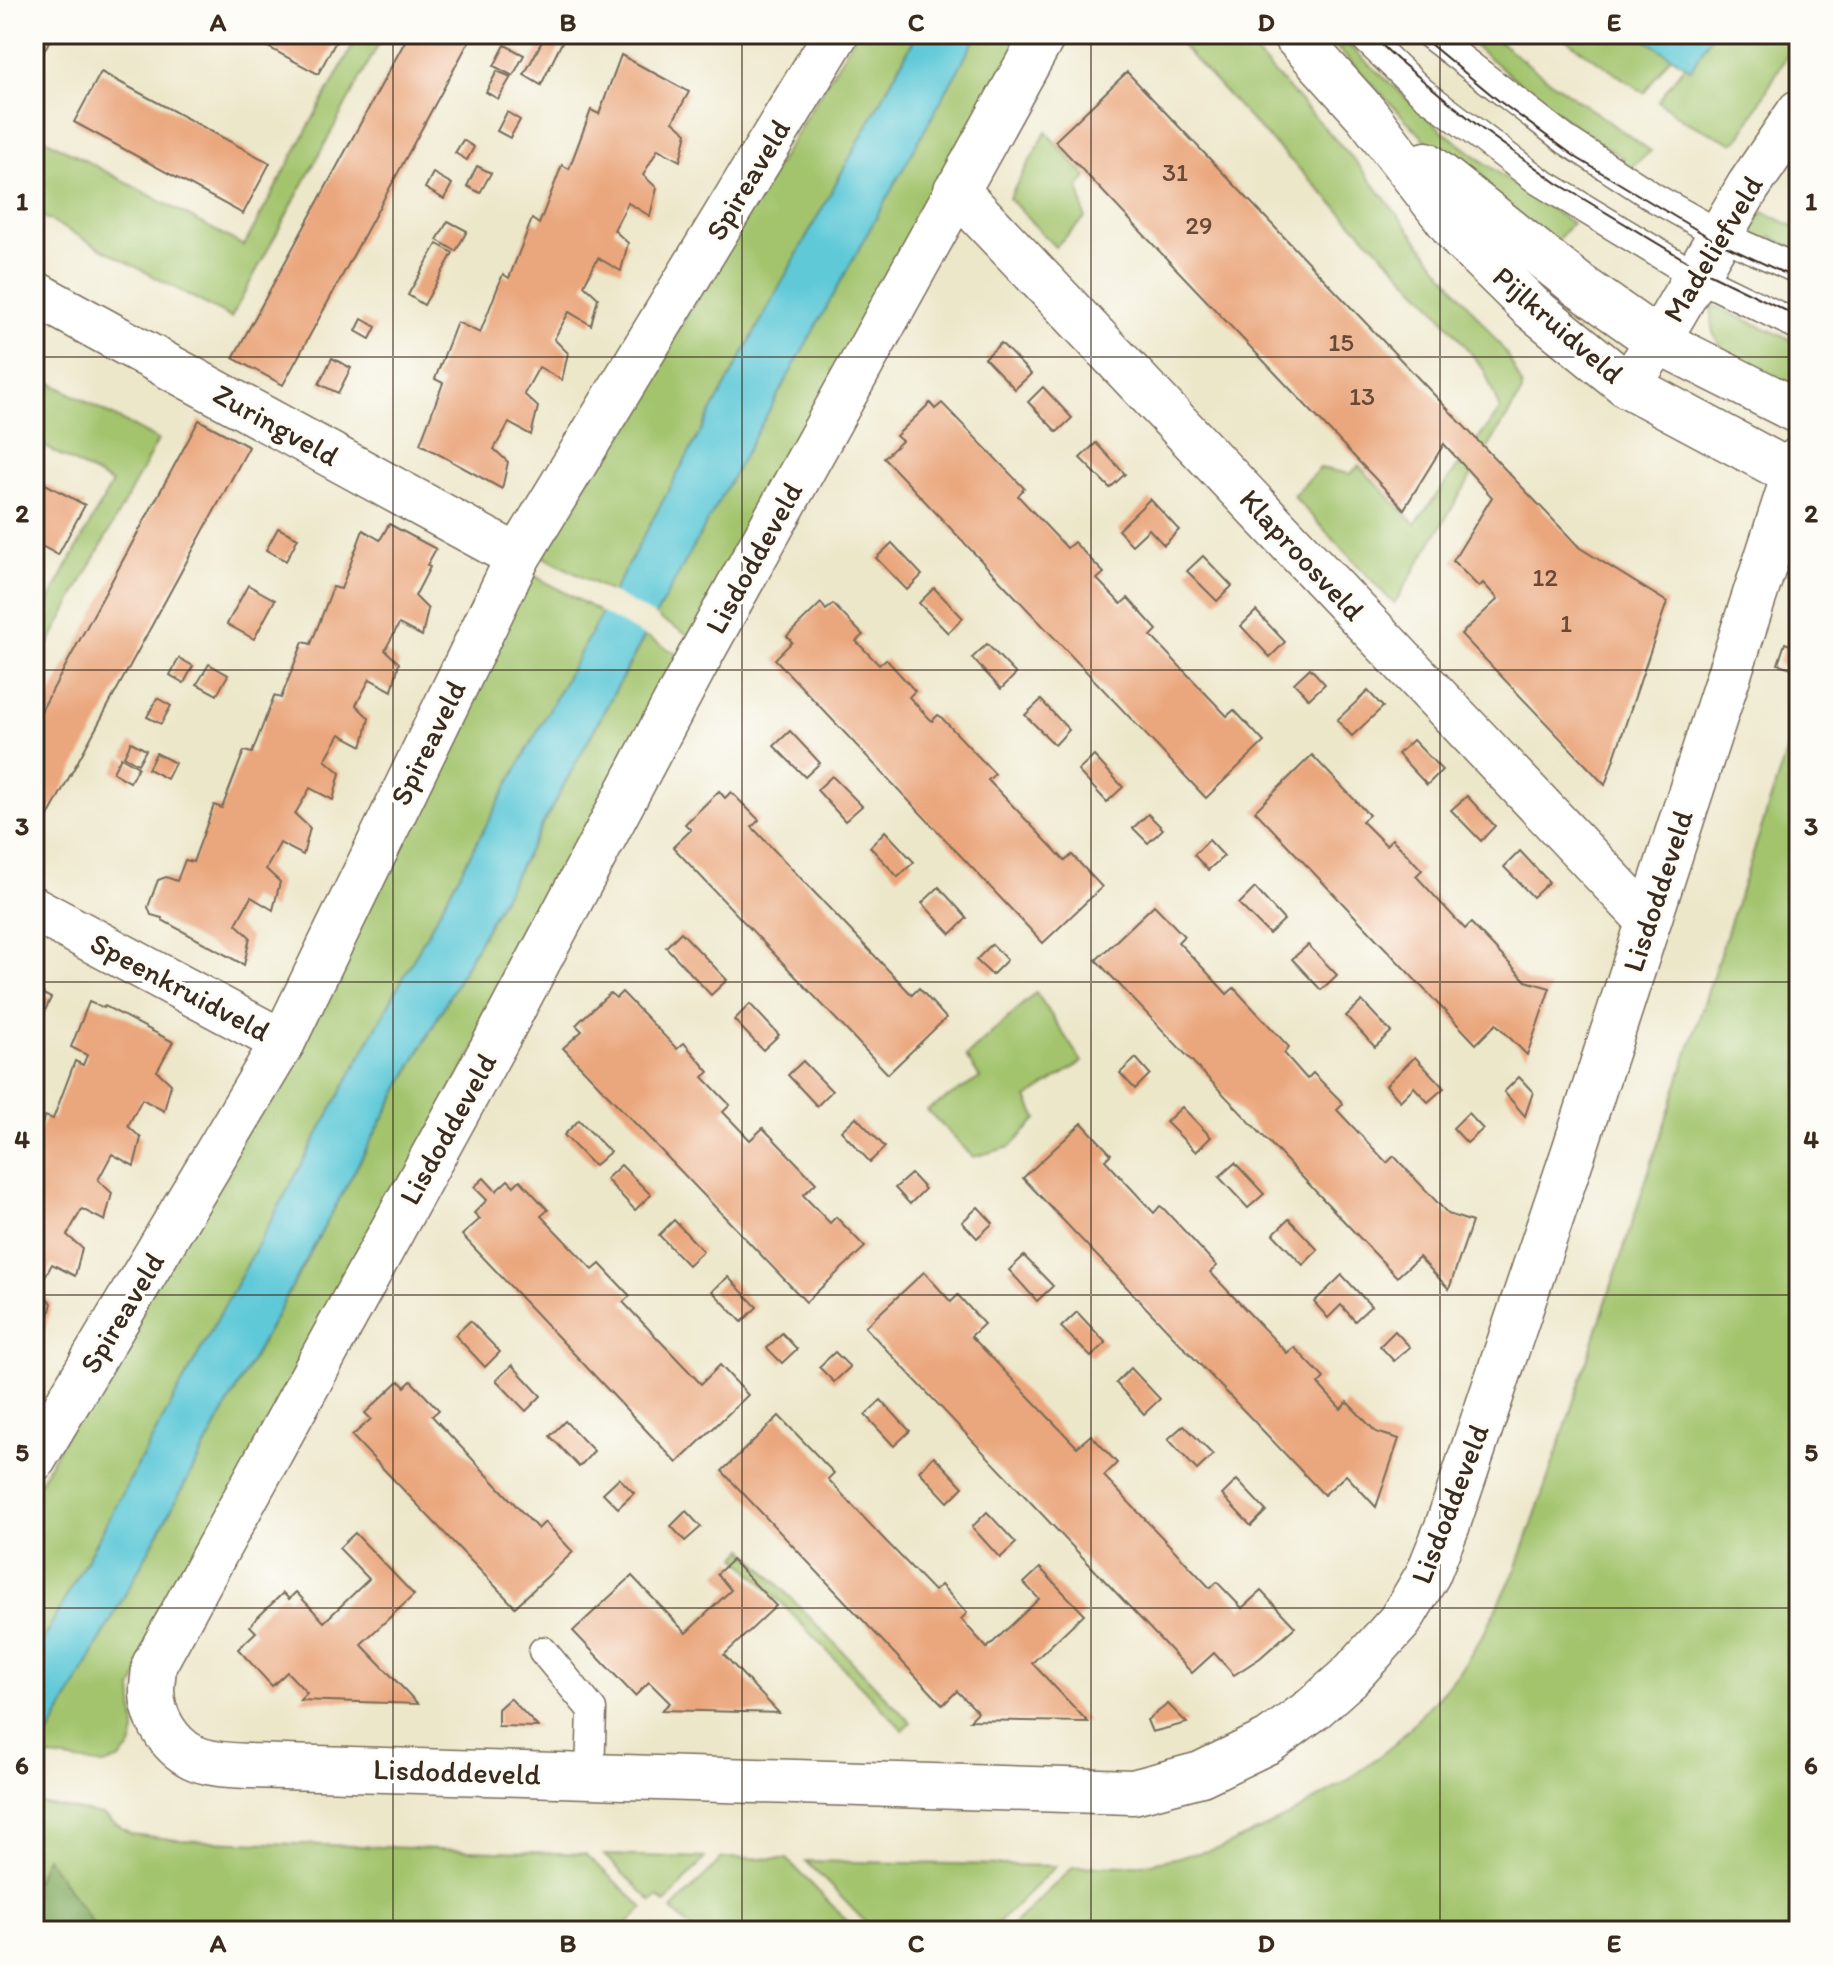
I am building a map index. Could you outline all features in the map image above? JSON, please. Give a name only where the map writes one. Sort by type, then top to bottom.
[{"type":"street","name":"Lisdoddeveld","points":[[1044,34],[709,640],[501,1032],[154,1665],[154,1711],[166,1734],[195,1758],[250,1766],[1133,1792],[1201,1774],[1269,1741],[1313,1709],[1350,1676],[1400,1621],[1428,1574],[1447,1527],[1797,470]]},
{"type":"street","name":"Pijlkruidveld","points":[[1294,34],[1366,114],[1463,240],[1531,307],[1627,385],[1797,470]]},
{"type":"street","name":"Spireaveld","points":[[34,1459],[283,1042],[518,557],[821,39]]},
{"type":"street","name":"Madeliefveld","points":[[1627,385],[1658,341],[1748,187],[1799,112]]},
{"type":"street","name":"Pijlkruidveld","points":[[1366,114],[1558,269],[1658,341],[1799,412]]},
{"type":"street","name":"Klaproosveld","points":[[956,190],[1648,920]]},
{"type":"street","name":"Zuringveld","points":[[34,293],[518,557]]},
{"type":"street","name":"Speenkruidveld","points":[[34,909],[283,1042]]},
{"type":"lane","points":[[1361,34],[1422,92],[1539,181],[1696,276],[1799,326]]},
{"type":"lane","points":[[1429,34],[1566,140],[1655,198],[1721,235],[1799,270]]},
{"type":"lane","points":[[543,1651],[592,1710],[590,1776]]},
{"type":"green space","points":[[359,34],[384,34],[231,318],[34,212],[34,143],[38,135],[244,246]]},
{"type":"green space","points":[[856,34],[917,34],[613,593],[542,556]]},
{"type":"green space","points":[[977,34],[1025,34],[694,638],[655,616]]},
{"type":"green space","points":[[1171,34],[1238,34],[1356,162],[1507,354],[1521,383],[1522,392],[1394,604],[1293,496],[1320,468],[1350,474],[1359,466],[1415,524],[1500,410],[1484,370],[1430,302]]},
{"type":"green space","points":[[1460,34],[1489,34],[1651,151],[1626,172],[1618,167],[1624,159],[1553,110]]},
{"type":"green space","points":[[1558,34],[1637,34],[1671,56],[1644,93]]},
{"type":"green space","points":[[1712,34],[1799,34],[1739,139],[1732,143],[1686,122],[1658,101],[1685,65],[1691,69]]},
{"type":"green space","points":[[1347,44],[1445,133],[1572,223],[1551,248],[1437,152],[1337,48]]},
{"type":"green space","points":[[1046,132],[1087,178],[1079,186],[1085,218],[1055,247],[1009,198]]},
{"type":"green space","points":[[1763,212],[1799,229],[1799,250],[1771,237],[1763,248],[1746,238]]},
{"type":"green space","points":[[1712,305],[1799,343],[1799,396],[1752,372],[1721,347],[1712,329]]},
{"type":"green space","points":[[34,374],[158,440],[34,671],[34,628],[112,483],[34,441]]},
{"type":"green space","points":[[531,574],[602,613],[34,1656],[34,1493]]},
{"type":"green space","points":[[645,636],[684,658],[132,1688],[135,1732],[131,1747],[120,1759],[104,1765],[38,1755]]},
{"type":"green space","points":[[1799,713],[1799,1931],[1007,1931],[1073,1867],[1142,1865],[1221,1848],[1287,1817],[1347,1781],[1396,1743],[1460,1672],[1486,1630],[1517,1567]]},
{"type":"green space","points":[[1036,992],[1082,1062],[1027,1098],[1037,1119],[1010,1147],[973,1157],[927,1110],[980,1078],[966,1057]]},
{"type":"green space","points":[[744,1549],[911,1723],[903,1730],[737,1557]]},
{"type":"green space","points":[[34,1802],[102,1815],[131,1834],[178,1840],[585,1854],[644,1908],[620,1931],[34,1931]]},
{"type":"green space","points":[[604,1855],[705,1858],[665,1903],[658,1897],[652,1902]]},
{"type":"green space","points":[[46,1857],[98,1931],[34,1931],[34,1884]]},
{"type":"green space","points":[[722,1858],[787,1859],[857,1931],[694,1931],[672,1910]]},
{"type":"green space","points":[[806,1861],[1056,1866],[990,1931],[874,1931]]},
{"type":"water","points":[[917,34],[978,34],[664,600],[34,1762],[34,1656]]},
{"type":"water","points":[[1637,34],[1712,34],[1691,69]]},
{"type":"pier","points":[[609,591],[659,618],[648,638],[598,611]]},
{"type":"building","points":[[34,34],[53,34],[34,70]]},
{"type":"building","points":[[244,34],[340,34],[318,74]]},
{"type":"building","points":[[409,34],[473,34],[283,385],[233,358]]},
{"type":"building","points":[[546,34],[566,34],[541,85],[524,75]]},
{"type":"building","points":[[505,45],[524,55],[513,76],[494,66]]},
{"type":"building","points":[[621,55],[689,92],[673,121],[687,133],[680,161],[658,149],[643,175],[657,188],[650,216],[628,203],[614,230],[628,243],[621,271],[598,258],[584,285],[598,298],[591,325],[569,312],[554,339],[568,353],[562,380],[539,367],[524,394],[538,407],[531,435],[509,423],[494,449],[508,462],[502,489],[420,444],[443,383],[435,379],[457,322],[480,333],[503,274],[509,278],[532,219],[539,224],[562,165],[569,169],[591,110],[599,114]]},
{"type":"building","points":[[497,71],[511,77],[498,99],[486,92]]},
{"type":"building","points":[[101,72],[270,163],[243,214],[74,122]]},
{"type":"building","points":[[1127,72],[1580,548],[1667,602],[1605,785],[1461,634],[1498,599],[1483,583],[1479,587],[1453,561],[1492,497],[1444,444],[1404,509],[1055,141]]},
{"type":"building","points":[[507,112],[520,120],[510,138],[497,131]]},
{"type":"building","points":[[463,140],[474,147],[467,160],[455,153]]},
{"type":"building","points":[[477,166],[491,173],[480,193],[467,186]]},
{"type":"building","points":[[433,173],[452,184],[444,199],[425,188]]},
{"type":"building","points":[[448,221],[467,231],[456,251],[437,240]]},
{"type":"building","points":[[437,244],[453,253],[424,305],[408,295]]},
{"type":"building","points":[[362,319],[376,327],[370,339],[356,331]]},
{"type":"building","points":[[1001,343],[1031,374],[1015,389],[985,358]]},
{"type":"building","points":[[332,358],[351,368],[338,393],[319,384]]},
{"type":"building","points":[[1043,387],[1072,418],[1057,432],[1028,402]]},
{"type":"building","points":[[930,403],[935,409],[942,403],[1024,488],[1018,496],[1067,548],[1074,542],[1104,573],[1097,579],[1121,604],[1128,598],[1157,630],[1151,636],[1227,716],[1234,710],[1264,742],[1206,798],[884,458],[902,441],[896,436]]},
{"type":"building","points":[[199,420],[249,447],[34,842],[34,724]]},
{"type":"building","points":[[1096,443],[1125,474],[1110,488],[1080,458]]},
{"type":"building","points":[[34,478],[85,505],[58,555],[34,542]]},
{"type":"building","points":[[1150,499],[1179,530],[1164,545],[1149,529],[1132,545],[1118,530]]},
{"type":"building","points":[[389,524],[436,549],[415,596],[428,609],[422,636],[399,624],[385,650],[399,663],[392,691],[370,679],[356,705],[369,718],[362,746],[340,734],[325,760],[340,773],[333,800],[310,788],[295,814],[310,828],[303,855],[280,843],[266,869],[280,882],[273,910],[251,897],[236,924],[250,937],[244,965],[162,918],[151,915],[148,907],[158,880],[166,877],[177,881],[185,860],[193,862],[214,805],[222,808],[244,751],[252,753],[274,696],[281,698],[303,642],[311,644],[333,587],[341,589],[363,530],[380,540]]},
{"type":"building","points":[[278,528],[298,538],[286,561],[266,550]]},
{"type":"building","points":[[892,543],[922,575],[907,590],[876,558]]},
{"type":"building","points":[[1203,556],[1232,586],[1217,601],[1187,571]]},
{"type":"building","points":[[248,585],[275,600],[254,639],[227,624]]},
{"type":"building","points":[[934,588],[963,618],[948,633],[919,603]]},
{"type":"building","points":[[821,603],[826,610],[833,604],[863,635],[856,641],[879,665],[886,659],[915,691],[909,697],[932,721],[940,716],[995,774],[988,780],[1065,861],[1072,855],[1102,887],[1043,943],[775,659],[792,642],[787,636]]},
{"type":"building","points":[[1256,611],[1285,642],[1270,657],[1241,626]]},
{"type":"building","points":[[1785,643],[1798,648],[1792,668],[1778,664]]},
{"type":"building","points":[[987,644],[1016,674],[1001,689],[972,658]]},
{"type":"building","points":[[179,658],[193,666],[184,683],[170,675]]},
{"type":"building","points":[[209,664],[228,675],[217,695],[197,684]]},
{"type":"building","points":[[1310,668],[1325,684],[1309,699],[1294,683]]},
{"type":"building","points":[[1368,691],[1383,707],[1352,736],[1337,720]]},
{"type":"building","points":[[157,698],[171,706],[161,724],[147,717]]},
{"type":"building","points":[[1041,700],[1069,730],[1055,745],[1025,715]]},
{"type":"building","points":[[790,731],[820,763],[805,777],[774,746]]},
{"type":"building","points":[[1413,740],[1442,770],[1427,785],[1398,754]]},
{"type":"building","points":[[131,742],[146,750],[138,764],[124,756]]},
{"type":"building","points":[[156,753],[175,763],[167,779],[148,769]]},
{"type":"building","points":[[1312,755],[1369,815],[1362,821],[1386,845],[1392,839],[1422,870],[1416,876],[1465,929],[1471,923],[1526,981],[1550,988],[1527,1055],[1496,1024],[1476,1044],[1255,811]]},
{"type":"building","points":[[1094,756],[1123,787],[1107,802],[1078,771]]},
{"type":"building","points":[[121,757],[138,767],[130,782],[113,772]]},
{"type":"building","points":[[832,776],[862,806],[845,821],[817,790]]},
{"type":"building","points":[[719,791],[725,798],[731,792],[759,820],[752,827],[912,995],[919,988],[946,1018],[888,1074],[673,847],[691,830],[685,824]]},
{"type":"building","points":[[1467,796],[1495,826],[1481,841],[1451,810]]},
{"type":"building","points":[[1148,814],[1163,829],[1148,843],[1133,828]]},
{"type":"building","points":[[885,831],[914,862],[898,877],[870,847]]},
{"type":"building","points":[[1209,840],[1224,856],[1208,870],[1194,855]]},
{"type":"building","points":[[1520,851],[1549,882],[1533,897],[1504,867]]},
{"type":"building","points":[[939,887],[967,918],[951,934],[922,903]]},
{"type":"building","points":[[1255,888],[1284,920],[1269,934],[1239,904]]},
{"type":"building","points":[[1154,905],[1184,936],[1178,942],[1227,994],[1234,988],[1289,1047],[1284,1053],[1307,1079],[1313,1073],[1342,1102],[1337,1110],[1387,1163],[1394,1156],[1448,1214],[1472,1222],[1449,1289],[1419,1257],[1397,1277],[1096,960]]},
{"type":"building","points":[[681,932],[727,980],[711,995],[666,947]]},
{"type":"building","points":[[992,944],[1007,960],[992,975],[976,960]]},
{"type":"building","points":[[1308,945],[1337,975],[1321,990],[1292,959]]},
{"type":"building","points":[[34,989],[51,998],[34,1034]]},
{"type":"building","points":[[622,992],[677,1049],[684,1043],[709,1072],[703,1077],[730,1105],[723,1112],[750,1140],[763,1128],[816,1183],[803,1195],[830,1223],[836,1217],[865,1247],[806,1302],[563,1048],[582,1031],[576,1025],[582,1019],[610,993],[616,998]]},
{"type":"building","points":[[1362,1001],[1391,1032],[1375,1047],[1346,1016]]},
{"type":"building","points":[[89,1002],[105,1006],[173,1042],[157,1071],[171,1084],[164,1111],[142,1099],[128,1126],[141,1138],[134,1166],[112,1154],[98,1180],[112,1193],[105,1221],[82,1209],[67,1235],[82,1248],[75,1276],[52,1264],[38,1290],[52,1303],[45,1330],[34,1324],[34,1146],[45,1116],[53,1119],[75,1061],[83,1065],[87,1055],[71,1047]]},
{"type":"building","points":[[750,1004],[779,1035],[763,1050],[734,1020]]},
{"type":"building","points":[[1415,1057],[1444,1088],[1428,1102],[1414,1087],[1400,1101],[1386,1085]]},
{"type":"building","points":[[1136,1058],[1150,1074],[1135,1089],[1120,1073]]},
{"type":"building","points":[[803,1061],[832,1091],[817,1106],[788,1075]]},
{"type":"building","points":[[1519,1077],[1533,1092],[1525,1116],[1504,1092]]},
{"type":"building","points":[[1182,1107],[1211,1137],[1196,1152],[1166,1122]]},
{"type":"building","points":[[1468,1113],[1483,1129],[1467,1143],[1453,1128]]},
{"type":"building","points":[[856,1117],[885,1147],[870,1162],[841,1131]]},
{"type":"building","points":[[579,1120],[610,1152],[594,1166],[564,1135]]},
{"type":"building","points":[[1082,1123],[1111,1154],[1105,1160],[1154,1213],[1160,1206],[1163,1208],[1217,1266],[1210,1272],[1287,1353],[1294,1347],[1324,1378],[1318,1384],[1341,1409],[1347,1402],[1376,1432],[1399,1439],[1376,1507],[1346,1475],[1324,1495],[1023,1178]]},
{"type":"building","points":[[1235,1163],[1264,1194],[1248,1208],[1219,1177]]},
{"type":"building","points":[[621,1165],[651,1195],[635,1210],[606,1179]]},
{"type":"building","points":[[911,1174],[925,1189],[910,1204],[895,1188]]},
{"type":"building","points":[[484,1178],[496,1191],[508,1180],[514,1186],[520,1180],[548,1210],[541,1216],[593,1270],[600,1264],[630,1296],[623,1302],[701,1384],[720,1365],[748,1395],[677,1463],[462,1235],[480,1219],[474,1213],[487,1200],[474,1187]]},
{"type":"building","points":[[978,1207],[993,1223],[977,1238],[962,1222]]},
{"type":"building","points":[[1289,1219],[1318,1250],[1303,1265],[1273,1234]]},
{"type":"building","points":[[674,1220],[703,1251],[688,1265],[659,1235]]},
{"type":"building","points":[[1024,1256],[1053,1286],[1037,1301],[1009,1270]]},
{"type":"building","points":[[924,1272],[951,1302],[958,1295],[984,1324],[971,1336],[1077,1447],[1091,1435],[1117,1463],[1104,1476],[1210,1588],[1217,1582],[1242,1608],[1261,1591],[1295,1627],[1260,1658],[1234,1675],[1214,1653],[1192,1673],[865,1327]]},
{"type":"building","points":[[1342,1275],[1371,1306],[1355,1321],[1341,1305],[1328,1318],[1314,1302]]},
{"type":"building","points":[[728,1277],[757,1307],[742,1322],[712,1291]]},
{"type":"building","points":[[1077,1312],[1106,1343],[1091,1357],[1061,1327]]},
{"type":"building","points":[[470,1321],[500,1352],[485,1367],[455,1335]]},
{"type":"building","points":[[1395,1331],[1410,1347],[1394,1361],[1380,1346]]},
{"type":"building","points":[[782,1333],[797,1349],[782,1363],[767,1348]]},
{"type":"building","points":[[835,1352],[850,1367],[834,1382],[819,1367]]},
{"type":"building","points":[[512,1365],[541,1396],[526,1411],[496,1380]]},
{"type":"building","points":[[1131,1368],[1160,1399],[1144,1414],[1116,1383]]},
{"type":"building","points":[[399,1381],[405,1387],[411,1381],[439,1410],[432,1416],[538,1529],[545,1522],[573,1552],[515,1607],[352,1436],[371,1419],[365,1413]]},
{"type":"building","points":[[881,1400],[910,1431],[894,1446],[865,1415]]},
{"type":"building","points":[[779,1416],[834,1473],[828,1479],[881,1536],[934,1591],[941,1585],[967,1613],[961,1619],[987,1648],[1039,1599],[1024,1583],[1040,1568],[1084,1614],[1032,1663],[1088,1722],[970,1720],[978,1712],[957,1691],[943,1705],[722,1471]]},
{"type":"building","points":[[565,1421],[594,1451],[579,1467],[550,1436]]},
{"type":"building","points":[[1184,1425],[1213,1455],[1197,1470],[1168,1439]]},
{"type":"building","points":[[934,1456],[963,1487],[948,1502],[919,1471]]},
{"type":"building","points":[[619,1478],[634,1493],[618,1508],[603,1493]]},
{"type":"building","points":[[1237,1480],[1266,1511],[1251,1526],[1222,1495]]},
{"type":"building","points":[[686,1511],[701,1527],[685,1541],[671,1526]]},
{"type":"building","points":[[987,1512],[1016,1543],[1000,1558],[972,1527]]},
{"type":"building","points":[[355,1533],[414,1595],[361,1644],[418,1704],[300,1700],[307,1693],[287,1672],[272,1686],[238,1649],[256,1632],[250,1626],[283,1593],[289,1599],[296,1592],[324,1622],[369,1579],[339,1548]]},
{"type":"building","points":[[732,1560],[776,1606],[724,1655],[779,1713],[662,1710],[670,1703],[649,1682],[635,1696],[573,1631],[632,1576],[686,1633],[731,1590],[717,1574]]},
{"type":"building","points":[[510,1698],[538,1727],[498,1726],[498,1709]]},
{"type":"building","points":[[1168,1704],[1187,1723],[1152,1732],[1147,1720]]},
{"type":"tram line","points":[[1370,34],[1482,129],[1557,183],[1700,269],[1799,317]]},
{"type":"tram line","points":[[1418,34],[1499,101],[1577,158],[1717,242],[1799,280]]}]
